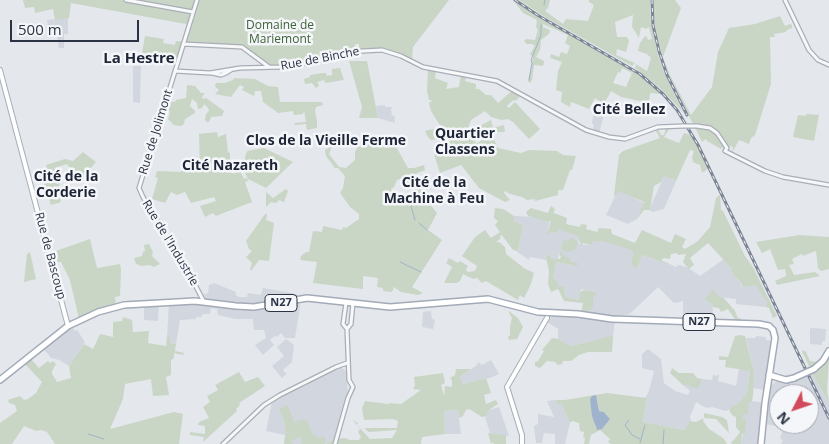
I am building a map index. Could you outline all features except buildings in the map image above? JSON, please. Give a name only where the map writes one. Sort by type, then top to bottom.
[{"type":"main road","name":"Rue de Bascoup","points":[[0,70],[68,326]]},
{"type":"main road","name":"N27","points":[[0,380],[68,326],[108,308],[124,304],[200,302],[254,307],[306,298],[390,307],[483,299],[549,315],[558,313],[625,319],[766,325],[773,329],[774,334],[769,375]]},
{"type":"main road","points":[[66,318],[72,322],[90,315]]},
{"type":"main road","points":[[523,444],[507,387],[549,315]]},
{"type":"main road","points":[[762,444],[769,375],[794,378],[814,369],[829,351]]},
{"type":"main road","points":[[771,363],[774,372],[784,378]]},
{"type":"main road","points":[[767,390],[772,383],[784,378]]},
{"type":"street","points":[[126,0],[193,12]]},
{"type":"street","name":"Rue de Jolimont","points":[[141,194],[139,186],[197,0]]},
{"type":"street","points":[[785,0],[809,50],[818,60],[829,65]]},
{"type":"street","points":[[183,44],[242,47],[270,67]]},
{"type":"street","name":"Rue de Binche","points":[[175,71],[212,73],[233,68],[270,67],[319,61],[344,52],[382,50],[401,56],[424,68],[502,83],[586,130],[609,137],[623,139],[658,127],[707,127],[715,131],[722,139],[727,150],[774,175],[829,185]]},
{"type":"street","name":"Rue de l'Industrie","points":[[141,194],[200,293],[200,302]]},
{"type":"street","name":"Rue de l'Industrie","points":[[200,293],[200,302]]},
{"type":"street","points":[[335,442],[348,398],[353,389],[353,385],[349,380],[347,363],[347,329],[344,324],[346,302]]},
{"type":"street","points":[[347,329],[351,324],[354,303]]},
{"type":"street","points":[[223,444],[264,405],[290,388],[299,386],[347,363]]},
{"type":"street","points":[[338,366],[342,366],[348,372]]},
{"type":"shaded area","points":[[68,18],[68,34],[64,34],[64,48],[59,48],[56,31],[49,31],[47,20]]},
{"type":"shaded area","points":[[133,66],[141,66],[140,103],[133,102]]},
{"type":"shaded area","points":[[385,105],[385,107],[392,107],[392,116],[394,115],[395,123],[378,118],[376,106]]},
{"type":"shaded area","points":[[594,110],[604,114],[599,134],[592,132]]},
{"type":"shaded area","points":[[664,176],[676,181],[664,209],[652,212],[650,210],[651,206]]},
{"type":"shaded area","points":[[618,190],[644,203],[637,219],[628,224],[606,215]]},
{"type":"shaded area","points":[[514,216],[535,217],[549,222],[550,219],[548,230],[552,232],[558,229],[567,231],[577,236],[579,244],[591,245],[592,242],[602,241],[630,249],[633,252],[631,264],[637,269],[642,255],[676,267],[678,265],[687,267],[700,276],[724,259],[742,287],[756,284],[767,301],[766,307],[736,304],[736,299],[720,297],[706,300],[713,304],[712,322],[683,321],[683,301],[674,303],[658,287],[629,314],[623,315],[621,319],[615,319],[613,336],[571,346],[558,339],[558,329],[547,322],[553,315],[583,313],[592,303],[596,292],[581,289],[579,300],[566,297],[564,293],[565,287],[558,287],[559,284],[553,277],[555,262],[577,266],[559,253],[558,259],[552,259],[545,254],[546,260],[530,257],[529,260],[516,251],[518,251],[523,225],[514,221]]},
{"type":"shaded area","points":[[214,283],[236,292],[236,296],[240,297],[247,297],[248,293],[261,295],[263,288],[298,295],[300,307],[295,338],[285,338],[281,333],[277,337],[275,336],[270,340],[274,345],[263,355],[255,345],[266,338],[264,330],[254,330],[253,319],[235,319],[218,315],[217,309],[211,308],[210,314],[203,314],[201,317],[196,317],[196,319],[180,320],[176,344],[170,343],[167,337],[169,302],[206,300],[203,295],[208,293],[209,285]]},
{"type":"shaded area","points":[[144,303],[159,303],[158,321],[144,320]]},
{"type":"shaded area","points":[[431,311],[432,319],[435,320],[433,329],[422,327],[423,312]]},
{"type":"shaded area","points":[[71,325],[85,342],[69,366],[51,358],[42,347]]},
{"type":"shaded area","points":[[810,328],[826,329],[825,341],[822,342],[822,345],[810,344]]},
{"type":"shaded area","points":[[756,336],[766,337],[766,340],[772,341],[765,390],[753,388],[754,372],[746,338],[755,338]]},
{"type":"shaded area","points":[[286,339],[294,345],[292,362],[283,370],[287,373],[282,378],[272,366],[284,356],[277,347]]},
{"type":"shaded area","points":[[648,349],[661,359],[664,383],[675,391],[688,395],[690,391],[684,386],[685,383],[694,388],[699,388],[702,379],[712,380],[713,375],[717,376],[718,374],[718,381],[736,386],[739,369],[750,371],[747,393],[739,403],[726,411],[712,407],[706,408],[696,402],[690,417],[691,420],[684,430],[643,422],[647,399],[645,398],[649,391],[654,371],[642,368],[642,354]]},
{"type":"shaded area","points":[[491,360],[499,374],[487,379],[463,384],[460,377],[477,365],[478,362],[482,365]]},
{"type":"shaded area","points":[[340,367],[345,370],[347,376],[348,395],[334,439],[325,444],[284,444],[285,435],[266,431],[272,402],[291,390],[297,389]]},
{"type":"shaded area","points":[[812,373],[818,384],[773,384],[777,381],[795,380]]},
{"type":"shaded area","points":[[819,385],[829,403],[829,444],[781,444],[783,440],[780,438],[781,434],[819,434]]},
{"type":"shaded area","points":[[769,392],[769,425],[764,424]]},
{"type":"shaded area","points":[[556,400],[558,404],[561,403],[570,423],[565,444],[555,444],[555,434],[544,433],[542,443],[536,443],[534,426],[538,424],[538,414],[554,417],[547,401]]},
{"type":"shaded area","points":[[752,401],[763,403],[759,444],[741,444],[746,419],[743,418],[744,413]]},
{"type":"shaded area","points":[[499,407],[509,436],[490,433],[485,417],[489,410]]},
{"type":"shaded area","points":[[458,410],[461,434],[445,434],[444,411]]},
{"type":"green space","name":"Domaine de Mariemont","points":[[23,0],[126,0],[193,12],[193,10],[133,0],[449,0],[413,47],[412,60],[384,49],[359,50],[359,44],[355,44],[355,50],[319,60],[270,66],[243,46],[185,43],[191,25],[71,3],[69,18],[55,20],[53,9],[35,13],[34,7],[25,8]]},
{"type":"green space","points":[[513,0],[541,19],[620,62],[631,69],[632,73],[634,71],[661,94],[650,93],[649,103],[621,97],[611,91],[604,104],[595,98],[589,109],[571,102],[570,107],[561,102],[562,92],[556,90],[558,71],[562,62],[550,58],[551,54],[559,57],[561,52],[567,54],[570,46],[565,43],[568,35],[543,24],[543,27],[550,30],[549,34],[541,40],[540,50],[536,57],[544,61],[543,66],[534,65],[530,83],[528,81],[533,57],[530,54],[535,46],[524,41],[526,39],[535,40],[538,30],[536,27],[537,20],[523,13]],"holes":[[[622,68],[632,73],[626,87],[613,83]]]},
{"type":"green space","points":[[519,0],[550,0],[545,11],[563,24],[566,19],[588,21],[594,5],[589,0],[650,0],[651,21],[658,55],[666,77],[683,112],[660,88],[635,68],[636,64],[647,71],[651,58],[647,54],[638,51],[640,43],[645,36],[648,40],[652,39],[649,27],[646,29],[641,27],[639,38],[632,27],[633,15],[615,22],[617,37],[627,37],[629,41],[626,52],[617,49],[616,55],[635,63],[632,66],[545,17]]},
{"type":"green space","points":[[653,0],[675,0],[681,8],[663,57],[653,15]]},
{"type":"green space","points":[[780,16],[785,26],[792,25],[792,28],[786,32],[774,34],[775,37],[770,37],[771,84],[755,135],[751,138],[749,144],[739,140],[732,153],[733,147],[731,146],[725,145],[721,149],[706,139],[702,142],[695,127],[711,128],[702,124],[693,124],[669,75],[663,57],[670,75],[691,115],[712,87],[718,52],[729,28],[755,24]]},
{"type":"green space","points":[[145,36],[164,39],[163,43],[175,45],[176,41],[184,42],[178,62],[167,57],[142,53]]},
{"type":"green space","points":[[349,61],[367,61],[378,118],[359,118],[362,107]]},
{"type":"green space","points":[[340,68],[344,80],[325,83],[324,80],[317,82],[319,85],[316,88],[312,83],[305,84],[304,79],[310,77],[310,75],[326,73],[327,76],[332,75],[332,69]]},
{"type":"green space","points":[[428,70],[436,71],[435,78],[448,83],[446,89],[459,87],[461,74],[467,75],[465,81],[476,84],[476,89],[479,89],[486,95],[491,95],[498,103],[513,90],[521,95],[507,106],[508,108],[510,107],[515,102],[540,129],[529,139],[513,122],[508,119],[502,120],[491,117],[485,111],[471,120],[468,128],[462,128],[466,137],[474,135],[476,144],[482,140],[476,128],[491,120],[493,128],[504,125],[505,132],[495,132],[492,135],[498,148],[521,153],[529,150],[557,151],[563,155],[576,156],[563,190],[558,190],[558,195],[535,201],[535,199],[527,200],[505,191],[504,193],[510,200],[505,202],[479,188],[461,165],[440,173],[434,154],[458,151],[455,149],[453,151],[450,147],[441,149],[439,139],[431,140],[425,131],[441,127],[431,111],[429,103],[432,101],[429,100],[427,91]]},
{"type":"green space","points":[[234,78],[255,79],[268,86],[278,87],[280,102],[322,102],[323,105],[316,107],[315,111],[317,128],[307,130],[306,124],[295,125],[294,123],[306,122],[304,110],[303,114],[294,115],[293,111],[278,113],[263,102],[261,91],[255,91],[254,96],[242,90],[244,87],[240,85],[231,97],[215,94],[219,90],[215,86],[216,83],[225,83]]},
{"type":"green space","points":[[187,85],[195,86],[201,93],[205,93],[202,97],[203,99],[206,98],[224,111],[222,116],[211,117],[209,122],[207,122],[205,120],[206,114],[209,111],[208,108],[204,104],[202,108],[198,109],[197,103],[192,99],[190,106],[195,113],[185,119],[184,124],[181,126],[174,125],[168,119],[169,109],[164,107],[166,101],[175,102],[176,100],[186,98]]},
{"type":"green space","points":[[806,114],[819,115],[814,141],[793,137],[798,115],[806,116]]},
{"type":"green space","points":[[657,127],[661,135],[664,135],[666,127],[670,128],[664,137],[679,143],[684,133],[692,135],[708,168],[702,172],[700,165],[693,162],[694,151],[690,150],[676,181],[664,176],[661,182],[654,186],[650,210],[644,210],[637,219],[644,202],[618,191],[614,195],[619,155],[623,151],[660,138],[654,128]]},
{"type":"green space","points":[[217,132],[218,137],[226,134],[228,152],[230,153],[230,171],[234,174],[233,167],[238,167],[244,179],[247,178],[248,181],[245,182],[252,202],[216,216],[213,213],[205,217],[200,206],[216,201],[214,197],[191,203],[185,192],[177,195],[171,192],[165,203],[152,199],[158,178],[155,177],[157,171],[180,172],[200,170],[199,134]]},
{"type":"green space","points":[[368,137],[386,143],[394,143],[408,168],[424,165],[425,170],[415,174],[422,194],[418,194],[409,188],[403,178],[397,180],[391,189],[394,199],[409,197],[420,199],[423,196],[437,213],[428,230],[442,240],[412,287],[423,293],[418,295],[401,292],[394,287],[392,292],[383,291],[383,288],[377,287],[378,278],[363,276],[363,289],[313,283],[317,262],[300,260],[301,256],[309,252],[313,231],[322,232],[323,226],[342,230],[343,227],[346,228],[359,219],[359,214],[350,207],[340,193],[345,176],[338,168],[335,168],[326,156],[325,150],[332,146],[329,154],[339,167],[346,168],[355,160],[355,152],[358,146],[363,148]]},
{"type":"green space","points":[[264,148],[293,162],[266,188],[248,179],[242,167],[247,151]]},
{"type":"green space","points":[[83,152],[96,162],[90,169],[86,167],[85,169],[88,172],[86,178],[77,177],[67,164],[54,168],[58,173],[54,176],[60,184],[57,189],[61,202],[51,205],[42,178],[49,176],[46,165],[65,159],[73,161]]},
{"type":"green space","points":[[286,189],[288,191],[284,202],[279,200],[276,203],[271,202],[266,207],[266,192],[273,198]]},
{"type":"green space","points":[[720,195],[721,210],[745,256],[753,267],[777,316],[773,318],[769,308],[766,307],[767,301],[756,285],[743,287],[734,276],[732,269],[708,243],[690,258],[694,265],[689,269],[683,262],[686,254],[678,255],[677,253],[671,254],[670,259],[664,258],[661,260],[676,267],[642,255],[637,269],[631,264],[633,252],[631,250],[602,241],[592,242],[592,245],[583,243],[581,245],[577,236],[558,229],[557,233],[552,232],[547,235],[551,220],[549,222],[528,216],[526,212],[531,208],[548,213],[551,206],[555,209],[553,215],[554,213],[567,218],[566,224],[580,227],[581,224],[587,225],[586,229],[597,232],[599,228],[611,229],[612,234],[635,243],[642,230],[671,243],[675,234],[686,239],[682,247],[685,249],[698,241],[710,227],[716,198]]},
{"type":"green space","points":[[495,208],[503,209],[514,216],[514,221],[523,225],[518,251],[513,250],[501,234],[500,239],[496,242],[505,247],[506,254],[534,273],[524,298],[520,295],[518,300],[486,281],[482,283],[477,278],[473,279],[463,274],[457,283],[444,283],[452,267],[446,263],[449,258],[458,263],[460,261],[468,266],[466,270],[468,272],[475,271],[477,266],[462,256],[475,237],[485,230],[491,238],[500,232],[495,225],[498,221],[494,218]]},
{"type":"green space","points":[[265,214],[267,214],[266,220],[274,223],[269,261],[259,260],[251,271],[252,263],[246,257],[252,251],[249,249],[246,241]]},
{"type":"green space","points":[[799,235],[829,237],[829,269],[821,271],[818,268],[816,251],[803,256],[802,254],[792,259],[794,264],[789,265],[794,275],[815,272],[820,276],[777,285],[775,281],[786,276],[785,269],[778,270],[770,249],[762,253],[756,242]]},
{"type":"green space","points":[[572,238],[578,244],[574,250],[569,252],[561,250],[563,241]]},
{"type":"green space","points":[[90,239],[97,268],[120,264],[120,296],[115,297],[116,306],[79,319],[70,280],[61,262],[53,262],[50,253]]},
{"type":"green space","points":[[149,244],[153,252],[152,256],[160,264],[154,267],[136,264],[134,258],[142,256],[145,251],[144,245]]},
{"type":"green space","points":[[30,252],[36,279],[24,282],[27,254]]},
{"type":"green space","points":[[561,252],[565,257],[570,258],[570,261],[578,263],[577,266],[556,262],[553,277],[559,284],[558,287],[565,287],[564,293],[566,297],[579,300],[580,292],[584,290],[596,292],[595,296],[593,296],[593,307],[590,310],[581,313],[583,303],[564,301],[558,289],[551,292],[548,284],[549,271],[545,254],[552,259],[560,259],[561,256],[559,255]]},
{"type":"green space","points":[[713,290],[719,297],[723,297],[742,321],[736,321],[728,309],[721,312],[719,308],[713,307],[713,304],[705,299]]},
{"type":"green space","points":[[509,311],[518,318],[523,327],[517,339],[509,340],[508,337],[510,335],[512,318]]},
{"type":"green space","points":[[123,317],[132,320],[133,332],[149,331],[148,343],[166,346],[167,337],[170,337],[170,343],[176,344],[175,351],[184,353],[183,355],[174,353],[174,358],[171,360],[171,375],[166,377],[169,395],[153,396],[151,379],[125,384],[123,399],[110,429],[174,412],[183,414],[179,444],[55,444],[47,432],[36,431],[24,426],[12,444],[0,444],[0,423],[17,411],[15,405],[9,403],[8,400],[20,396],[24,400],[28,399],[36,393],[42,382],[25,364],[31,359],[39,368],[48,361],[50,363],[53,361],[56,364],[52,374],[57,382],[71,378],[69,366],[84,344],[93,349],[100,334],[113,337],[113,322],[122,321]]},
{"type":"green space","points":[[613,336],[612,352],[588,352],[579,355],[571,361],[563,361],[562,364],[558,365],[555,362],[547,361],[540,368],[535,366],[535,362],[538,361],[544,351],[542,350],[552,338],[571,346]]},
{"type":"green space","points":[[735,336],[745,336],[754,372],[753,395],[752,401],[749,403],[748,414],[744,414],[743,418],[746,419],[745,434],[742,434],[741,444],[732,444],[731,442],[740,432],[736,427],[736,417],[729,410],[739,403],[747,393],[750,371],[725,367],[726,360],[719,360],[719,356],[728,357]]},
{"type":"green space","points":[[803,350],[806,352],[810,361],[817,362],[818,365],[824,359],[829,358],[827,390],[829,403],[812,373],[814,369],[810,368],[802,352]]},
{"type":"green space","points":[[672,368],[679,373],[693,373],[697,378],[702,379],[699,388],[685,384],[684,386],[670,373]]},
{"type":"green space","points":[[456,369],[471,369],[460,377],[463,384],[486,378],[491,393],[484,395],[486,404],[496,400],[498,404],[489,410],[487,416],[482,417],[469,409],[459,418],[458,410],[444,411],[445,434],[422,437],[421,444],[325,444],[334,439],[359,440],[361,437],[358,432],[360,429],[353,420],[358,423],[357,425],[370,439],[392,438],[397,430],[369,432],[366,430],[365,428],[397,428],[398,421],[393,419],[364,420],[362,408],[365,401],[401,404],[421,390],[413,389],[415,385],[414,377],[443,373],[445,383],[441,385],[444,396],[445,386],[452,387],[452,380],[450,378],[455,375]]},
{"type":"green space","points":[[239,372],[245,382],[258,377],[265,386],[239,403],[237,411],[203,442],[204,437],[190,435],[190,432],[205,434],[205,426],[198,425],[199,422],[209,418],[203,407],[210,402],[207,396],[218,390],[215,385]]},
{"type":"green space","points":[[607,393],[647,398],[643,422],[684,430],[690,421],[696,422],[704,418],[703,421],[709,429],[723,438],[727,444],[611,444],[608,442],[610,439],[600,430],[591,435],[589,444],[584,444],[584,432],[580,431],[579,423],[572,421],[570,423],[561,403],[558,405],[556,400]],"holes":[[[590,399],[597,399],[599,411],[604,412],[610,419],[596,429]]]},
{"type":"green space","points":[[288,405],[294,422],[307,420],[312,433],[319,438],[324,436],[326,442],[324,444],[302,444],[299,437],[291,441],[294,444],[284,444],[286,433],[284,420],[279,409]]},
{"type":"green space","points":[[704,413],[727,420],[729,433],[716,419],[704,418]]},
{"type":"green space","points":[[488,433],[506,435],[506,444],[494,444],[493,442],[491,444]]},
{"type":"water","points":[[596,395],[599,411],[604,412],[610,419],[602,429],[597,430],[592,416],[590,399]]},
{"type":"waterway","points":[[544,5],[545,0]]},
{"type":"waterway","points":[[529,80],[531,60],[541,35],[541,25]]},
{"type":"waterway","points":[[410,202],[415,220]]},
{"type":"waterway","points":[[419,223],[427,230]]},
{"type":"waterway","points":[[400,262],[421,272]]},
{"type":"waterway","points":[[629,420],[625,425],[632,435],[640,439]]},
{"type":"waterway","points":[[640,443],[645,425]]},
{"type":"waterway","points":[[663,444],[664,430]]},
{"type":"waterway","points":[[88,434],[104,439]]},
{"type":"railway","points":[[515,0],[539,16],[640,74],[663,94],[677,110],[698,145],[829,418]]},
{"type":"railway","points":[[652,0],[653,25],[659,51],[667,75],[687,115]]},
{"type":"district","name":"La Hestre","points":[[139,59]]},
{"type":"district","name":"Cité Bellez","points":[[629,110]]},
{"type":"district","name":"Clos de la Vieille Ferme","points":[[326,141]]},
{"type":"district","name":"Quartier Classens","points":[[465,142]]},
{"type":"district","name":"Cité Nazareth","points":[[230,166]]},
{"type":"district","name":"Cité de la Corderie","points":[[66,186]]},
{"type":"district","name":"Cité de la Machine à Feu","points":[[434,192]]}]
